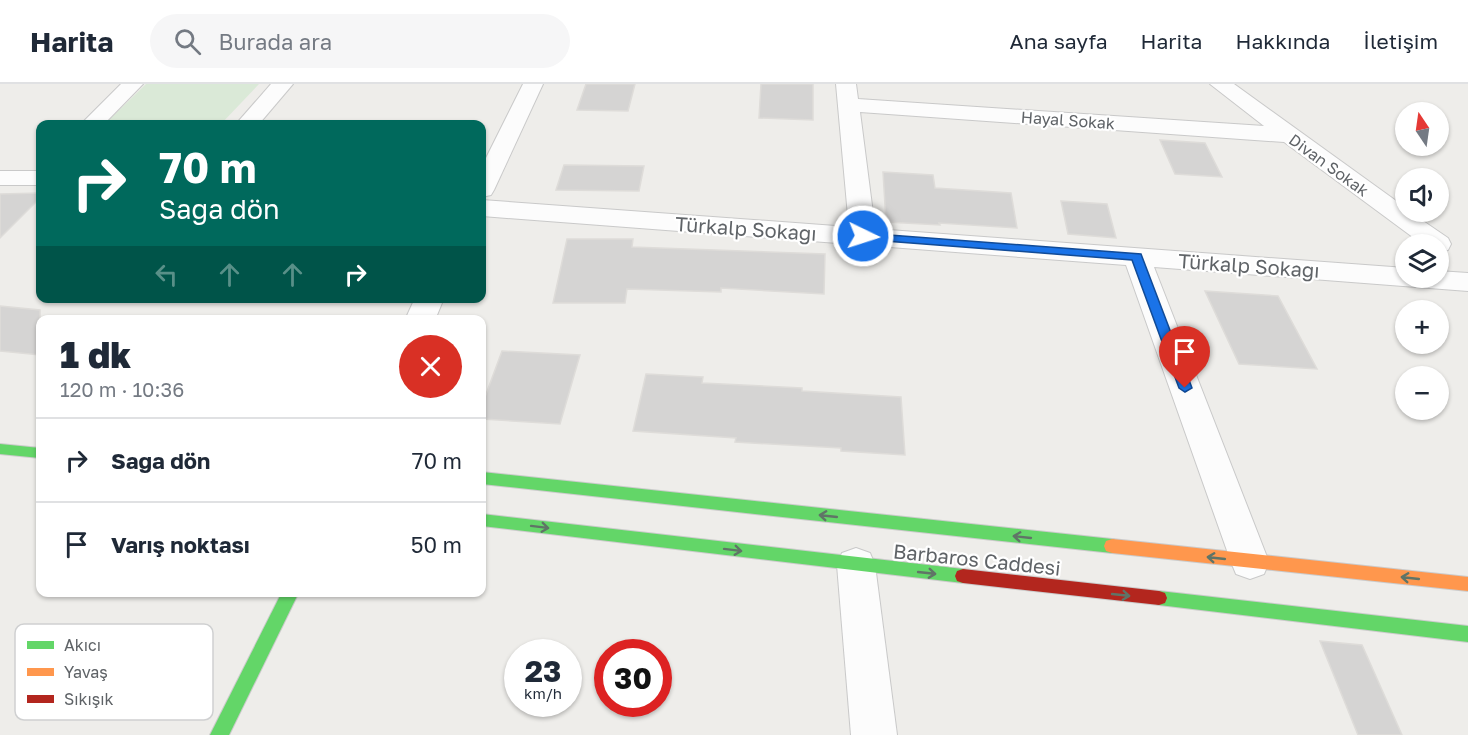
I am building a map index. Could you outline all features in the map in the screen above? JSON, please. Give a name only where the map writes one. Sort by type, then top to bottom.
[{"type":"street","points":[[96,120],[133,84]]},
{"type":"street","points":[[251,120],[283,84]]},
{"type":"street","points":[[486,182],[533,84]]},
{"type":"street","name":"Divan Sokak","points":[[1220,84],[1423,234]]},
{"type":"street","points":[[847,94],[863,236]]},
{"type":"street","name":"Hayal Sokak","points":[[847,94],[1288,135]]},
{"type":"street","points":[[0,178],[36,178]]},
{"type":"street","name":"Türkalp Sokağı","points":[[486,208],[1395,276]]},
{"type":"street","name":"Divan Sokak","points":[[1449,253],[1468,267]]},
{"type":"street","points":[[1137,257],[1250,562]]},
{"type":"street","points":[[1449,281],[1468,282]]},
{"type":"street","points":[[0,449],[36,453]]},
{"type":"street","name":"Barbaros Caddesi","points":[[486,478],[1468,584]]},
{"type":"street","name":"Barbaros Caddesi","points":[[486,520],[1468,634]]},
{"type":"street","points":[[856,565],[874,735]]},
{"type":"street","points":[[219,735],[288,597]]},
{"type":"green space","points":[[146,84],[259,84],[225,120],[109,120]]},
{"type":"building","points":[[586,84],[635,84],[628,111],[577,110]]},
{"type":"building","points":[[761,84],[813,84],[813,120],[759,118]]},
{"type":"building","points":[[1160,140],[1205,143],[1222,177],[1175,174]]},
{"type":"building","points":[[564,165],[644,166],[639,191],[556,190]]},
{"type":"building","points":[[883,172],[933,175],[935,188],[1011,193],[1017,228],[886,222]]},
{"type":"building","points":[[36,193],[36,202],[0,238],[0,194]]},
{"type":"building","points":[[1061,201],[1107,204],[1116,238],[1068,234]]},
{"type":"building","points":[[567,239],[633,239],[632,247],[825,254],[824,294],[721,288],[721,292],[627,289],[625,303],[553,303]]},
{"type":"building","points":[[1205,291],[1278,296],[1317,369],[1239,364]]},
{"type":"building","points":[[0,306],[40,310],[40,315],[36,315],[36,355],[0,351]]},
{"type":"building","points":[[502,351],[580,355],[560,424],[486,419],[486,394]]},
{"type":"building","points":[[646,374],[703,377],[702,383],[802,388],[802,391],[901,397],[905,455],[841,451],[841,448],[735,442],[736,438],[633,431]]},
{"type":"building","points":[[1320,641],[1362,645],[1402,735],[1358,735]]},
{"type":"traffic: fast","points":[[0,449],[36,453]]},
{"type":"traffic: fast","points":[[486,478],[1112,546]]},
{"type":"traffic: fast","points":[[486,520],[963,576]]},
{"type":"traffic: fast","points":[[219,735],[288,597]]},
{"type":"traffic: fast","points":[[1159,598],[1468,634]]},
{"type":"traffic: slow","points":[[1112,546],[1468,584]]},
{"type":"traffic: jam","points":[[963,576],[1159,598]]},
{"type":"route","points":[[863,236],[1137,257],[1185,388]]}]
